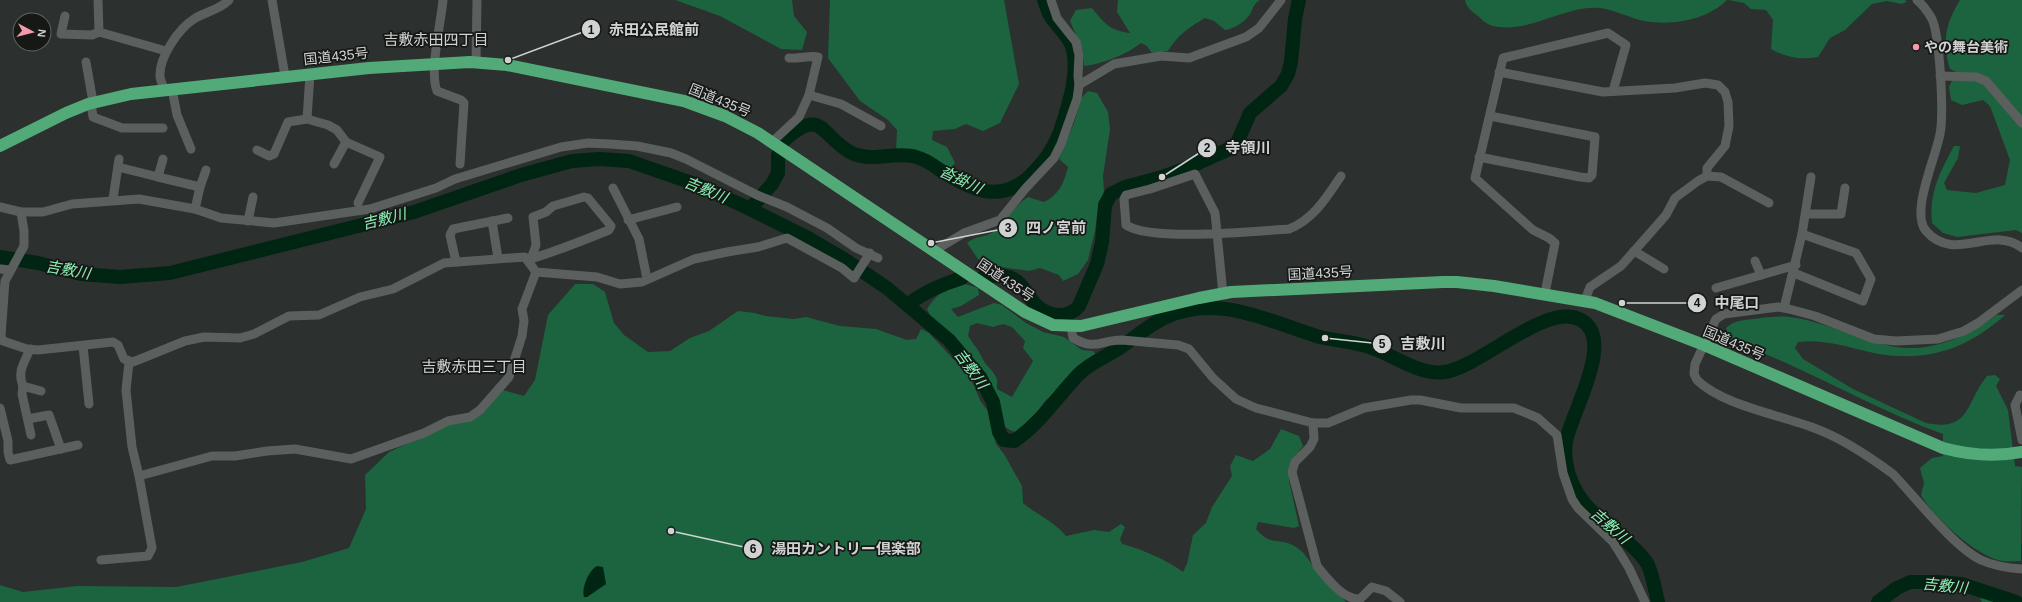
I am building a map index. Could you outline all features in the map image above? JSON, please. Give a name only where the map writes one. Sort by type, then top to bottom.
[{"type":"highway","name":"国道435号","points":[[0,146],[66,113],[92,102],[131,94],[286,76],[436,63],[476,62],[507,65],[684,101],[725,116],[772,142],[1025,312],[1053,325],[1071,327],[1097,323],[1199,298],[1223,294],[1457,282],[1545,293],[1585,300],[1704,346],[1943,448],[1980,454],[1999,455],[2022,452]]},
{"type":"street","points":[[98,0],[99,32]]},
{"type":"street","points":[[191,149],[168,90],[159,77],[166,51],[186,25],[229,0]]},
{"type":"street","points":[[272,0],[286,76]]},
{"type":"street","points":[[443,0],[435,86],[437,91],[461,100],[464,103],[460,164]]},
{"type":"street","points":[[476,62],[477,0]]},
{"type":"street","points":[[934,251],[964,233],[1000,220],[1024,188],[1054,158],[1061,144],[1077,99],[1079,85],[1079,55],[1076,42],[1057,18],[1051,0]]},
{"type":"street","points":[[1079,85],[1114,64],[1161,56],[1189,58],[1246,37],[1259,28],[1281,0]]},
{"type":"street","points":[[1917,0],[1932,20],[1936,33],[1942,121],[1940,135],[1920,211],[1922,226],[1932,237],[1949,245],[2000,240],[2010,241],[2022,248]]},
{"type":"street","points":[[65,16],[61,34],[92,35],[99,32],[166,51]]},
{"type":"street","points":[[1545,293],[1554,243],[1549,238],[1533,230],[1475,178],[1503,58],[1608,33],[1626,45],[1612,91]]},
{"type":"street","points":[[772,142],[800,117],[809,95],[818,58],[814,56],[801,59],[789,58]]},
{"type":"street","points":[[86,62],[93,117],[122,132],[151,132],[163,128]]},
{"type":"street","points":[[1499,72],[1604,92],[1675,88],[1705,83],[1718,85],[1725,92],[1728,102],[1730,126],[1725,146],[1707,168],[1707,176]]},
{"type":"street","points":[[307,119],[310,74]]},
{"type":"street","points":[[1940,76],[1976,77],[1986,81],[2022,123]]},
{"type":"street","points":[[809,95],[841,104],[881,126]]},
{"type":"street","points":[[1479,157],[1580,177],[1589,178],[1592,175],[1595,137],[1490,116]]},
{"type":"street","points":[[257,150],[269,156],[274,154],[288,122],[307,119],[332,131],[346,142],[384,158],[358,192],[358,203]]},
{"type":"street","points":[[334,164],[346,142]]},
{"type":"street","points":[[0,207],[21,212],[43,212],[72,204],[113,199],[152,200],[195,209],[222,218],[274,223],[370,209],[436,188],[455,179],[561,147],[588,143],[637,146],[671,153],[720,175],[761,197],[787,207],[827,228],[872,257],[854,278],[842,268],[787,238],[758,247],[694,259],[642,282],[620,284],[597,277],[536,272]]},
{"type":"street","points":[[158,177],[163,160]]},
{"type":"street","points":[[113,199],[119,163],[158,177],[200,187]]},
{"type":"street","points":[[195,209],[206,170]]},
{"type":"street","points":[[1223,294],[1218,233],[1215,213],[1195,174],[1150,190],[1126,195],[1124,199],[1126,225],[1130,228],[1154,233],[1218,233],[1289,229],[1297,226],[1323,204],[1341,176]]},
{"type":"street","points":[[1585,300],[1590,288],[1621,266],[1666,215],[1675,198],[1707,176],[1721,177],[1738,191],[1769,203]]},
{"type":"street","points":[[1784,308],[1795,269],[1806,214],[1811,177]]},
{"type":"street","points":[[613,188],[639,239],[647,279]]},
{"type":"street","points":[[1806,214],[1841,214],[1845,188]]},
{"type":"street","points":[[248,221],[253,197]]},
{"type":"street","points":[[21,212],[24,232],[24,246],[5,281],[1,336],[3,341],[30,350],[113,342],[118,345],[124,358],[129,362],[133,362],[185,341],[204,337],[240,338],[254,334],[289,316],[319,315],[360,297],[394,289],[434,267],[456,262],[498,258],[525,257],[529,259],[608,230],[611,226],[588,198],[584,197],[553,206],[546,212],[533,217],[536,245],[529,259]]},
{"type":"street","points":[[628,220],[677,207]]},
{"type":"street","points":[[456,262],[450,235],[453,229],[508,218]]},
{"type":"street","points":[[492,221],[498,258]]},
{"type":"street","points":[[1716,288],[1761,275],[1795,269],[1863,301],[1871,279],[1856,252],[1802,234]]},
{"type":"street","points":[[1634,251],[1664,269]]},
{"type":"street","points":[[139,476],[212,456],[235,456],[267,451],[295,449],[351,459],[424,433],[448,421],[470,417],[480,410],[509,377],[522,336],[524,321],[522,309],[536,272],[529,259]]},
{"type":"street","points":[[1755,262],[1761,275]]},
{"type":"street","points":[[0,269],[10,270]]},
{"type":"street","points":[[2022,290],[1978,323],[1964,331],[1938,339],[1896,341],[1874,339],[1815,316],[1784,308],[1724,314],[1716,319],[1694,369],[1695,377],[1702,385],[1749,407],[1816,429],[1847,445],[1893,474],[1966,550],[1990,564],[2005,568],[2022,569]]},
{"type":"street","points":[[1071,327],[1073,338],[1083,344],[1096,345],[1115,340],[1122,340],[1138,343],[1178,346],[1189,349],[1213,378],[1236,399],[1246,404],[1313,423],[1328,423],[1364,408],[1411,400],[1420,400],[1461,408],[1514,408],[1538,418],[1557,435],[1564,473],[1572,499],[1578,508],[1613,542],[1629,568],[1646,602]]},
{"type":"street","points":[[83,346],[89,404]]},
{"type":"street","points":[[30,350],[20,372],[23,386],[22,394],[31,435]]},
{"type":"street","points":[[101,560],[148,556],[152,548],[139,476],[133,460],[126,400],[129,362]]},
{"type":"street","points":[[23,386],[41,391]]},
{"type":"street","points":[[2022,397],[2020,395],[2015,405],[2022,440]]},
{"type":"street","points":[[0,408],[2,424],[8,441],[10,460],[78,445]]},
{"type":"street","points":[[28,419],[48,410],[61,449]]},
{"type":"street","points":[[1313,423],[1314,439],[1310,447],[1295,462],[1292,472],[1317,566],[1341,591],[1354,600],[1360,599],[1372,587],[1386,591],[1400,602]]},
{"type":"green space","points":[[675,0],[792,0],[794,16],[807,32],[802,50],[781,49],[720,16]]},
{"type":"green space","points":[[830,0],[1004,0],[1019,84],[1000,123],[983,131],[966,124],[955,129],[933,131],[932,140],[947,147],[955,163],[950,170],[916,152],[896,151],[897,130],[888,120],[860,101],[828,58]]},
{"type":"green space","points":[[1118,0],[1260,0],[1255,4],[1247,18],[1231,29],[1225,30],[1214,21],[1205,18],[1184,32],[1168,51],[1152,53],[1147,46],[1141,43],[1114,58],[1084,66],[1083,51],[1070,21],[1076,10],[1092,8],[1100,18],[1112,28],[1130,33],[1117,12]]},
{"type":"green space","points":[[1465,0],[1727,0],[1719,7],[1699,17],[1677,22],[1666,23],[1644,21],[1606,9],[1587,8],[1534,23],[1507,27],[1493,26],[1483,21],[1470,9]]},
{"type":"green space","points":[[1728,0],[1905,0],[1907,2],[1901,4],[1887,1],[1872,4],[1845,30],[1830,38],[1818,57],[1794,58],[1771,49],[1773,20],[1766,10],[1751,9],[1744,3]]},
{"type":"green space","points":[[1960,0],[2022,0],[2022,233],[2016,230],[1957,237],[1943,233],[1932,223],[1932,202],[1934,192],[1940,174],[1954,146],[1960,146],[1958,158],[1944,183],[1947,190],[1976,193],[2005,185],[2010,160],[1990,106],[1983,100],[1962,105],[1951,100],[1949,87],[1956,72],[1950,69],[1946,50],[1946,33],[1951,17]]},
{"type":"green space","points":[[1088,91],[1097,93],[1108,112],[1110,129],[1103,176],[1104,191],[1088,260],[1078,274],[1063,281],[1059,275],[1040,268],[1029,271],[988,265],[978,259],[967,243],[970,240],[993,232],[1018,205],[1028,197],[1044,202],[1054,196],[1060,188],[1068,167],[1059,159],[1074,123],[1082,97]]},
{"type":"green space","points":[[575,284],[593,284],[605,292],[614,323],[624,335],[648,352],[670,351],[690,338],[709,331],[738,311],[794,319],[806,317],[840,326],[876,329],[907,340],[916,339],[921,329],[929,333],[970,377],[981,402],[988,411],[996,444],[1004,454],[1022,486],[1023,503],[1051,522],[1066,536],[1094,530],[1109,532],[1121,524],[1125,527],[1120,539],[1122,544],[1154,555],[1183,572],[1187,564],[1193,535],[1206,523],[1212,507],[1232,476],[1230,466],[1236,455],[1253,461],[1270,449],[1281,429],[1299,436],[1303,446],[1291,461],[1289,481],[1299,526],[1294,528],[1258,522],[1256,529],[1262,535],[1271,540],[1285,542],[1300,550],[1324,581],[1346,602],[0,602],[0,585],[23,592],[77,586],[176,587],[302,562],[349,548],[366,509],[365,475],[389,452],[448,425],[470,420],[503,390],[524,396],[535,380],[548,315]]},
{"type":"green space","points":[[965,284],[978,288],[979,295],[961,306],[951,309],[958,317],[994,303],[1002,305],[1026,323],[1043,332],[1064,337],[1082,350],[1093,351],[1098,357],[1081,368],[1044,402],[1030,423],[1018,433],[1002,425],[1000,413],[992,391],[980,370],[965,352],[936,325],[927,309],[939,294],[947,289]],"holes":[[[977,323],[993,327],[1003,324],[1012,327],[1025,341],[1023,348],[1033,361],[1012,397],[997,389],[997,379],[968,336],[970,326]]]},
{"type":"green space","points":[[1997,315],[2005,315],[1977,336],[1947,350],[1932,354],[1898,356],[1879,354],[1819,341],[1798,342],[1795,348],[1803,359],[1853,389],[1926,423],[1941,425],[1951,423],[1959,419],[1965,413],[1987,376],[1995,375],[2000,379],[1996,386],[2008,410],[2015,466],[2022,467],[2021,561],[2002,561],[1980,552],[1968,544],[1945,524],[1935,514],[1921,495],[1924,483],[1920,468],[1932,458],[1943,456],[1943,434],[1902,418],[1784,362],[1730,339],[1726,328],[1733,323],[1743,320],[1790,317],[1821,324],[1882,344],[1914,348],[1937,345],[1958,338]]},
{"type":"green space","points":[[1987,596],[2002,602],[1982,602],[1980,599]]},
{"type":"shaded area","points":[[597,566],[603,567],[606,584],[587,597],[584,597],[583,593],[586,580],[591,571]]},
{"type":"waterway","name":"沓掛川","points":[[782,142],[796,131],[807,125],[815,125],[828,133],[843,148],[854,154],[870,157],[908,155],[919,158],[929,162],[963,183],[985,191],[996,192],[1007,190],[1019,185],[1030,176],[1048,156],[1060,132],[1074,80],[1075,70],[1073,49],[1067,36],[1051,17],[1044,0]]},
{"type":"waterway","points":[[984,276],[1004,276],[1012,278],[1022,285],[1032,300],[1042,310],[1059,315],[1064,315],[1075,310],[1079,306],[1097,264],[1102,242],[1105,205],[1111,194],[1125,187],[1162,177],[1189,167],[1227,150],[1237,143],[1250,113],[1281,86],[1288,74],[1291,62],[1295,19],[1299,0]]},
{"type":"waterway","name":"沓掛川","points":[[750,209],[772,184],[778,173],[778,155]]},
{"type":"waterway","name":"吉敷川","points":[[0,257],[38,263],[81,274],[120,277],[170,273],[414,212],[521,175],[572,161],[599,159],[629,161],[698,185],[750,209],[808,238],[844,259],[887,288],[949,340],[980,377],[993,402],[999,432],[1004,440],[1014,441],[1040,419],[1070,383],[1087,367],[1118,349],[1159,320],[1185,310],[1205,308],[1244,312],[1320,337],[1366,346],[1381,351],[1417,368],[1436,372],[1445,372],[1460,367],[1533,327],[1551,319],[1567,317],[1581,320],[1591,330],[1594,344],[1593,360],[1588,379],[1566,442],[1565,456],[1569,474],[1573,486],[1587,506],[1605,524],[1634,548],[1646,561],[1658,602]]},
{"type":"waterway","points":[[908,304],[934,289],[962,278]]},
{"type":"waterway","name":"吉敷川","points":[[1878,602],[1897,588],[1910,582],[1961,584],[2016,602]]},
{"type":"place","name":"やの舞台美術","points":[[1916,47]]},
{"type":"place","name":"赤田公民館前","points":[[508,60]]},
{"type":"place","name":"寺領川","points":[[1162,177]]},
{"type":"place","name":"四ノ宮前","points":[[931,243]]},
{"type":"place","name":"中尾口","points":[[1622,303]]},
{"type":"place","name":"吉敷川","points":[[1325,338]]},
{"type":"place","name":"湯田カントリー倶楽部","points":[[671,531]]},
{"type":"district","name":"吉敷赤田四丁目","points":[[436,40]]},
{"type":"district","name":"吉敷赤田三丁目","points":[[474,367]]}]
